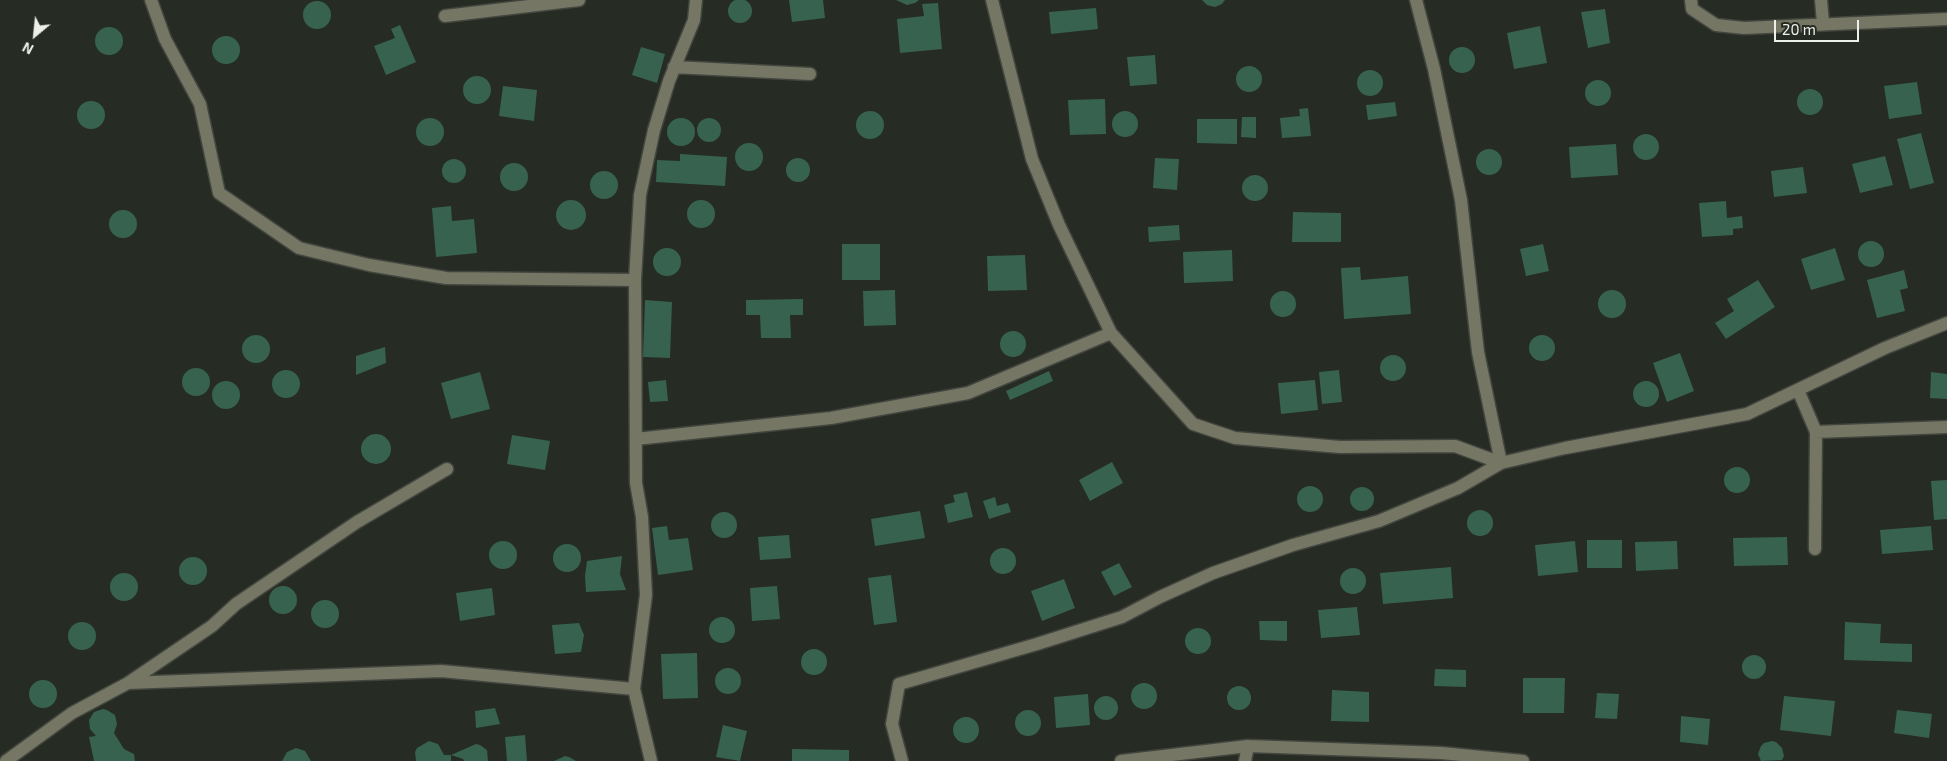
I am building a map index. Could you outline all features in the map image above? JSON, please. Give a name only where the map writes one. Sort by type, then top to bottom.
[{"type":"street","points":[[151,0],[165,39],[200,104],[219,193],[299,248],[369,265],[446,278],[635,280]]},
{"type":"street","points":[[445,16],[580,0]]},
{"type":"street","points":[[651,761],[634,690],[646,595],[642,517],[636,483],[635,280],[640,195],[654,130],[674,67],[694,20],[696,0]]},
{"type":"street","points":[[992,0],[1032,159],[1059,225],[1111,333],[1193,424],[1235,438],[1340,447],[1454,446],[1501,463]]},
{"type":"street","points":[[1416,0],[1434,69],[1461,200],[1478,352],[1501,463]]},
{"type":"street","points":[[1691,0],[1692,9],[1716,25],[1744,28],[1947,19]]},
{"type":"street","points":[[1822,0],[1823,23]]},
{"type":"street","points":[[674,67],[810,74]]},
{"type":"street","points":[[902,761],[892,724],[899,684],[1122,617],[1213,573],[1293,545],[1379,521],[1458,488],[1501,463],[1565,448],[1747,414],[1885,348],[1947,323]]},
{"type":"street","points":[[636,439],[831,418],[968,393],[1111,333]]},
{"type":"street","points":[[1798,390],[1816,432],[1815,549]]},
{"type":"street","points":[[1816,432],[1947,427]]},
{"type":"street","points":[[6,761],[72,713],[128,683],[212,626],[236,604],[357,522],[447,469]]},
{"type":"street","points":[[128,683],[441,671],[634,690]]},
{"type":"street","points":[[1245,761],[1248,746]]},
{"type":"street","points":[[1121,761],[1248,746],[1442,753],[1523,761]]},
{"type":"building","points":[[735,-1],[745,-1],[752,6],[752,16],[745,23],[735,23],[728,16],[728,6]]},
{"type":"building","points":[[789,0],[823,0],[825,18],[792,22]]},
{"type":"building","points":[[896,0],[919,0],[907,5]]},
{"type":"building","points":[[1202,0],[1225,0],[1222,4],[1215,7],[1207,5]]},
{"type":"building","points":[[317,1],[327,5],[331,15],[327,25],[317,29],[307,25],[303,15],[307,5]]},
{"type":"building","points":[[938,3],[942,49],[900,53],[897,19],[924,16],[922,4]]},
{"type":"building","points":[[1096,8],[1098,29],[1051,34],[1049,12]]},
{"type":"building","points":[[1605,9],[1610,43],[1588,48],[1581,12]]},
{"type":"building","points":[[400,25],[416,62],[386,75],[374,46],[395,38],[391,29]]},
{"type":"building","points":[[1540,26],[1547,63],[1514,69],[1507,33]]},
{"type":"building","points":[[109,27],[119,31],[123,41],[119,51],[109,55],[99,51],[95,41],[99,31]]},
{"type":"building","points":[[226,36],[236,40],[240,50],[236,60],[226,64],[216,60],[212,50],[216,40]]},
{"type":"building","points":[[641,47],[665,54],[657,83],[632,75]]},
{"type":"building","points":[[1462,47],[1471,51],[1475,60],[1471,69],[1462,73],[1453,69],[1449,60],[1453,51]]},
{"type":"building","points":[[1155,55],[1157,84],[1130,86],[1127,57]]},
{"type":"building","points":[[1249,66],[1258,70],[1262,79],[1258,88],[1249,92],[1240,88],[1236,79],[1240,70]]},
{"type":"building","points":[[1370,70],[1379,74],[1383,83],[1379,92],[1370,96],[1361,92],[1357,83],[1361,74]]},
{"type":"building","points":[[477,76],[487,80],[491,90],[487,100],[477,104],[467,100],[463,90],[467,80]]},
{"type":"building","points":[[1598,80],[1607,84],[1611,93],[1607,102],[1598,106],[1589,102],[1585,93],[1589,84]]},
{"type":"building","points":[[1917,82],[1922,114],[1889,119],[1884,86]]},
{"type":"building","points":[[503,86],[537,90],[534,121],[499,116]]},
{"type":"building","points":[[1810,89],[1819,93],[1823,102],[1819,111],[1810,115],[1801,111],[1797,102],[1801,93]]},
{"type":"building","points":[[1105,99],[1106,134],[1070,135],[1068,100]]},
{"type":"building","points":[[91,101],[101,105],[105,115],[101,125],[91,129],[81,125],[77,115],[81,105]]},
{"type":"building","points":[[1395,102],[1397,116],[1368,120],[1366,105]]},
{"type":"building","points":[[1308,108],[1311,136],[1282,138],[1280,118],[1300,116],[1299,109]]},
{"type":"building","points":[[870,111],[880,115],[884,125],[880,135],[870,139],[860,135],[856,125],[860,115]]},
{"type":"building","points":[[1125,111],[1134,115],[1138,124],[1134,133],[1125,137],[1116,133],[1112,124],[1116,115]]},
{"type":"building","points":[[1242,117],[1256,117],[1256,138],[1241,137]]},
{"type":"building","points":[[430,118],[440,122],[444,132],[440,142],[430,146],[420,142],[416,132],[420,122]]},
{"type":"building","points":[[681,118],[691,122],[695,132],[691,142],[681,146],[671,142],[667,132],[671,122]]},
{"type":"building","points":[[709,118],[718,121],[721,130],[718,139],[709,142],[700,139],[697,130],[700,121]]},
{"type":"building","points":[[1197,119],[1237,119],[1237,144],[1197,143]]},
{"type":"building","points":[[1921,133],[1934,183],[1910,189],[1897,139]]},
{"type":"building","points":[[1646,134],[1655,138],[1659,147],[1655,156],[1646,160],[1637,156],[1633,147],[1637,138]]},
{"type":"building","points":[[749,143],[759,147],[763,157],[759,167],[749,171],[739,167],[735,157],[739,147]]},
{"type":"building","points":[[1616,144],[1618,175],[1571,178],[1569,147]]},
{"type":"building","points":[[1489,149],[1498,153],[1502,162],[1498,171],[1489,175],[1480,171],[1476,162],[1480,153]]},
{"type":"building","points":[[680,154],[727,157],[725,186],[656,182],[657,160],[680,161]]},
{"type":"building","points":[[1885,156],[1893,185],[1860,193],[1852,164]]},
{"type":"building","points":[[793,158],[803,158],[810,165],[810,175],[803,182],[793,182],[786,175],[786,165]]},
{"type":"building","points":[[1155,158],[1179,159],[1177,190],[1153,188]]},
{"type":"building","points":[[454,159],[463,162],[466,171],[463,180],[454,183],[445,180],[442,171],[445,162]]},
{"type":"building","points":[[514,163],[524,167],[528,177],[524,187],[514,191],[504,187],[500,177],[504,167]]},
{"type":"building","points":[[1803,167],[1807,193],[1774,197],[1771,171]]},
{"type":"building","points":[[604,171],[614,175],[618,185],[614,195],[604,199],[594,195],[590,185],[594,175]]},
{"type":"building","points":[[1255,175],[1264,179],[1268,188],[1264,197],[1255,201],[1246,197],[1242,188],[1246,179]]},
{"type":"building","points":[[571,200],[581,205],[586,215],[581,225],[571,230],[561,225],[556,215],[561,205]]},
{"type":"building","points":[[701,200],[711,204],[715,214],[711,224],[701,228],[691,224],[687,214],[691,204]]},
{"type":"building","points":[[1726,201],[1727,218],[1742,216],[1743,228],[1733,229],[1733,235],[1702,237],[1699,203]]},
{"type":"building","points":[[451,206],[452,221],[474,219],[477,253],[436,257],[432,208]]},
{"type":"building","points":[[123,210],[133,214],[137,224],[133,234],[123,238],[113,234],[109,224],[113,214]]},
{"type":"building","points":[[1293,212],[1341,213],[1341,242],[1292,242]]},
{"type":"building","points":[[1179,225],[1180,240],[1149,242],[1148,227]]},
{"type":"building","points":[[1871,241],[1880,245],[1884,254],[1880,263],[1871,267],[1862,263],[1858,254],[1862,245]]},
{"type":"building","points":[[842,244],[880,244],[880,280],[842,280]]},
{"type":"building","points":[[1543,244],[1549,271],[1526,276],[1520,249]]},
{"type":"building","points":[[667,248],[677,252],[681,262],[677,272],[667,276],[657,272],[653,262],[657,252]]},
{"type":"building","points":[[1835,248],[1845,280],[1811,290],[1801,259]]},
{"type":"building","points":[[1232,250],[1233,281],[1184,283],[1183,252]]},
{"type":"building","points":[[1025,255],[1027,290],[988,291],[987,256]]},
{"type":"building","points":[[1360,267],[1361,280],[1408,276],[1411,314],[1344,319],[1341,268]]},
{"type":"building","points":[[1904,270],[1908,288],[1900,290],[1905,311],[1877,318],[1867,280]]},
{"type":"building","points":[[1758,280],[1775,307],[1726,339],[1715,323],[1734,311],[1727,299]]},
{"type":"building","points":[[895,290],[896,325],[864,326],[863,291]]},
{"type":"building","points":[[1612,290],[1622,294],[1626,304],[1622,314],[1612,318],[1602,314],[1598,304],[1602,294]]},
{"type":"building","points":[[1283,291],[1292,295],[1296,304],[1292,313],[1283,317],[1274,313],[1270,304],[1274,295]]},
{"type":"building","points":[[803,299],[803,315],[790,315],[791,338],[761,338],[760,315],[746,315],[746,300]]},
{"type":"building","points":[[645,300],[672,302],[670,358],[643,357]]},
{"type":"building","points":[[1013,331],[1022,335],[1026,344],[1022,353],[1013,357],[1004,353],[1000,344],[1004,335]]},
{"type":"building","points":[[256,335],[266,339],[270,349],[266,359],[256,363],[246,359],[242,349],[246,339]]},
{"type":"building","points":[[1542,335],[1551,339],[1555,348],[1551,357],[1542,361],[1533,357],[1529,348],[1533,339]]},
{"type":"building","points":[[385,347],[386,363],[356,375],[356,356]]},
{"type":"building","points":[[1680,353],[1694,391],[1667,402],[1653,363]]},
{"type":"building","points":[[1393,355],[1402,359],[1406,368],[1402,377],[1393,381],[1384,377],[1380,368],[1384,359]]},
{"type":"building","points":[[196,368],[206,372],[210,382],[206,392],[196,396],[186,392],[182,382],[186,372]]},
{"type":"building","points":[[286,370],[296,374],[300,384],[296,394],[286,398],[276,394],[272,384],[276,374]]},
{"type":"building","points":[[1339,370],[1342,402],[1322,404],[1319,372]]},
{"type":"building","points":[[1049,371],[1053,381],[1010,400],[1006,391]]},
{"type":"building","points":[[480,372],[490,409],[451,419],[441,383]]},
{"type":"building","points":[[1931,372],[1947,374],[1947,399],[1930,398]]},
{"type":"building","points":[[666,380],[668,401],[650,402],[648,382]]},
{"type":"building","points":[[1315,380],[1318,410],[1281,414],[1278,383]]},
{"type":"building","points":[[226,381],[236,385],[240,395],[236,405],[226,409],[216,405],[212,395],[216,385]]},
{"type":"building","points":[[1646,381],[1655,385],[1659,394],[1655,403],[1646,407],[1637,403],[1633,394],[1637,385]]},
{"type":"building","points":[[376,434],[387,438],[391,449],[387,460],[376,464],[365,460],[361,449],[365,438]]},
{"type":"building","points":[[512,435],[550,441],[545,470],[507,464]]},
{"type":"building","points":[[1112,462],[1123,483],[1090,501],[1079,480]]},
{"type":"building","points":[[1737,467],[1746,471],[1750,480],[1746,489],[1737,493],[1728,489],[1724,480],[1728,471]]},
{"type":"building","points":[[1947,480],[1947,519],[1934,520],[1931,481]]},
{"type":"building","points":[[1310,486],[1319,490],[1323,499],[1319,508],[1310,512],[1301,508],[1297,499],[1301,490]]},
{"type":"building","points":[[1362,487],[1371,490],[1374,499],[1371,508],[1362,511],[1353,508],[1350,499],[1353,490]]},
{"type":"building","points":[[967,492],[973,517],[948,523],[944,505],[955,502],[953,495]]},
{"type":"building","points":[[995,497],[997,506],[1008,503],[1011,512],[989,519],[983,501]]},
{"type":"building","points":[[1480,510],[1489,514],[1493,523],[1489,532],[1480,536],[1471,532],[1467,523],[1471,514]]},
{"type":"building","points":[[920,511],[925,538],[875,546],[871,519]]},
{"type":"building","points":[[724,512],[733,516],[737,525],[733,534],[724,538],[715,534],[711,525],[715,516]]},
{"type":"building","points":[[667,526],[669,540],[688,538],[693,570],[658,575],[652,528]]},
{"type":"building","points":[[1931,526],[1933,550],[1882,554],[1880,530]]},
{"type":"building","points":[[789,535],[791,558],[760,560],[758,537]]},
{"type":"building","points":[[1787,537],[1788,565],[1734,566],[1733,538]]},
{"type":"building","points":[[1587,540],[1622,540],[1622,568],[1587,568]]},
{"type":"building","points":[[503,541],[513,545],[517,555],[513,565],[503,569],[493,565],[489,555],[493,545]]},
{"type":"building","points":[[1575,541],[1578,572],[1538,576],[1535,545]]},
{"type":"building","points":[[1677,541],[1678,569],[1636,571],[1635,542]]},
{"type":"building","points":[[567,544],[577,548],[581,558],[577,568],[567,572],[557,568],[553,558],[557,548]]},
{"type":"building","points":[[1003,548],[1012,552],[1016,561],[1012,570],[1003,574],[994,570],[990,561],[994,552]]},
{"type":"building","points":[[622,556],[620,574],[626,590],[586,592],[585,576],[587,561]]},
{"type":"building","points":[[193,557],[203,561],[207,571],[203,581],[193,585],[183,581],[179,571],[183,561]]},
{"type":"building","points":[[1119,563],[1132,587],[1114,596],[1101,572]]},
{"type":"building","points":[[1451,567],[1453,598],[1383,604],[1380,573]]},
{"type":"building","points":[[1353,568],[1362,572],[1366,581],[1362,590],[1353,594],[1344,590],[1340,581],[1344,572]]},
{"type":"building","points":[[124,573],[134,577],[138,587],[134,597],[124,601],[114,597],[110,587],[114,577]]},
{"type":"building","points":[[891,575],[897,622],[874,625],[868,578]]},
{"type":"building","points":[[1064,579],[1075,608],[1042,621],[1031,591]]},
{"type":"building","points":[[283,586],[293,590],[297,600],[293,610],[283,614],[273,610],[269,600],[273,590]]},
{"type":"building","points":[[777,586],[780,619],[752,621],[750,588]]},
{"type":"building","points":[[492,588],[495,615],[460,621],[456,593]]},
{"type":"building","points":[[325,600],[335,604],[339,614],[335,624],[325,628],[315,624],[311,614],[315,604]]},
{"type":"building","points":[[1357,607],[1360,635],[1321,638],[1318,610]]},
{"type":"building","points":[[722,617],[731,621],[735,630],[731,639],[722,643],[713,639],[709,630],[713,621]]},
{"type":"building","points":[[1259,621],[1287,621],[1287,641],[1260,640]]},
{"type":"building","points":[[82,622],[92,626],[96,636],[92,646],[82,650],[72,646],[68,636],[72,626]]},
{"type":"building","points":[[1845,622],[1881,624],[1880,643],[1912,644],[1912,662],[1844,660]]},
{"type":"building","points":[[579,623],[584,635],[581,652],[555,654],[552,625]]},
{"type":"building","points":[[1198,628],[1207,632],[1211,641],[1207,650],[1198,654],[1189,650],[1185,641],[1189,632]]},
{"type":"building","points":[[814,649],[823,653],[827,662],[823,671],[814,675],[805,671],[801,662],[805,653]]},
{"type":"building","points":[[697,653],[698,698],[663,699],[661,654]]},
{"type":"building","points":[[1754,655],[1759,656],[1765,662],[1765,672],[1759,678],[1754,679],[1749,678],[1743,672],[1742,667],[1743,662],[1749,656]]},
{"type":"building","points":[[728,668],[737,672],[741,681],[737,690],[728,694],[719,690],[715,681],[719,672]]},
{"type":"building","points":[[1435,669],[1466,670],[1466,687],[1434,686]]},
{"type":"building","points":[[1523,678],[1565,678],[1564,713],[1523,713]]},
{"type":"building","points":[[43,680],[53,684],[57,694],[53,704],[43,708],[33,704],[29,694],[33,684]]},
{"type":"building","points":[[1144,683],[1153,687],[1157,696],[1153,705],[1144,709],[1135,705],[1131,696],[1135,687]]},
{"type":"building","points":[[1234,686],[1244,686],[1251,693],[1251,703],[1244,710],[1234,710],[1227,703],[1227,693]]},
{"type":"building","points":[[1332,690],[1369,692],[1369,722],[1331,721]]},
{"type":"building","points":[[1597,693],[1619,694],[1617,719],[1595,718]]},
{"type":"building","points":[[1088,694],[1090,725],[1056,728],[1054,697]]},
{"type":"building","points":[[1106,696],[1115,699],[1118,708],[1115,717],[1106,720],[1097,717],[1094,708],[1097,699]]},
{"type":"building","points":[[1784,696],[1835,701],[1831,736],[1780,730]]},
{"type":"building","points":[[495,708],[500,724],[476,728],[475,711]]},
{"type":"building","points":[[103,709],[115,715],[117,724],[114,733],[124,749],[134,754],[135,761],[94,761],[89,737],[96,736],[90,729],[89,720],[94,712]]},
{"type":"building","points":[[1028,710],[1037,714],[1041,723],[1037,732],[1028,736],[1019,732],[1015,723],[1019,714]]},
{"type":"building","points":[[1897,710],[1932,714],[1929,738],[1894,733]]},
{"type":"building","points":[[1681,716],[1710,719],[1708,745],[1680,742]]},
{"type":"building","points":[[966,717],[975,721],[979,730],[975,739],[966,743],[957,739],[953,730],[957,721]]},
{"type":"building","points":[[723,725],[747,731],[740,761],[716,757]]},
{"type":"building","points":[[525,735],[527,761],[507,761],[505,737]]},
{"type":"building","points":[[429,741],[438,744],[444,755],[451,755],[451,761],[416,761],[415,752],[417,748]]},
{"type":"building","points":[[1772,741],[1782,748],[1784,756],[1782,760],[1761,761],[1758,754],[1761,746]]},
{"type":"building","points":[[476,744],[487,750],[488,761],[464,761],[451,755]]},
{"type":"building","points":[[296,748],[305,751],[311,761],[282,761],[287,752]]},
{"type":"building","points":[[792,749],[849,750],[849,761],[792,761]]},
{"type":"building","points":[[565,756],[576,761],[554,761]]}]
